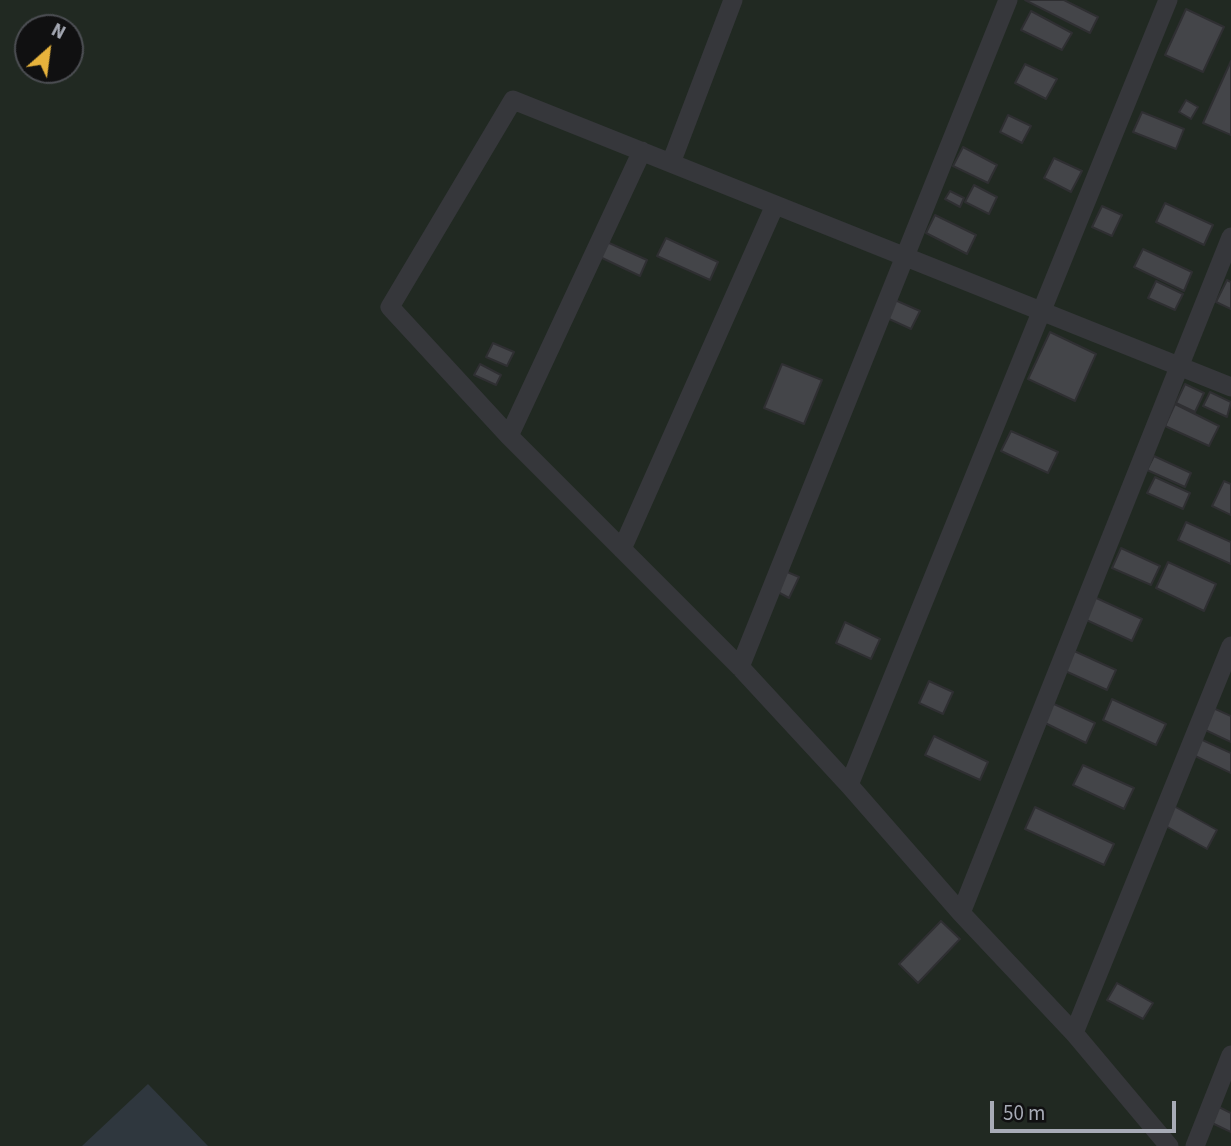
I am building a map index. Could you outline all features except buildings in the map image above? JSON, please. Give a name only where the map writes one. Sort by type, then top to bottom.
[{"type":"street","points":[[671,163],[733,0]]},
{"type":"street","points":[[740,667],[1008,0]]},
{"type":"street","points":[[849,785],[1168,0]]},
{"type":"street","points":[[1169,1146],[1074,1033],[961,913],[849,785],[740,667],[509,436],[390,307],[513,100],[1231,387]]},
{"type":"street","points":[[509,436],[642,151]]},
{"type":"street","points":[[622,549],[775,205]]},
{"type":"street","points":[[961,913],[1231,237]]},
{"type":"street","points":[[1074,1033],[1225,678],[1231,646]]},
{"type":"street","points":[[1195,1146],[1231,1055]]},
{"type":"shaded area","points":[[0,0],[1231,0],[1231,1146],[0,1146]]},
{"type":"shaded area","points":[[148,1084],[208,1146],[82,1146]]}]
